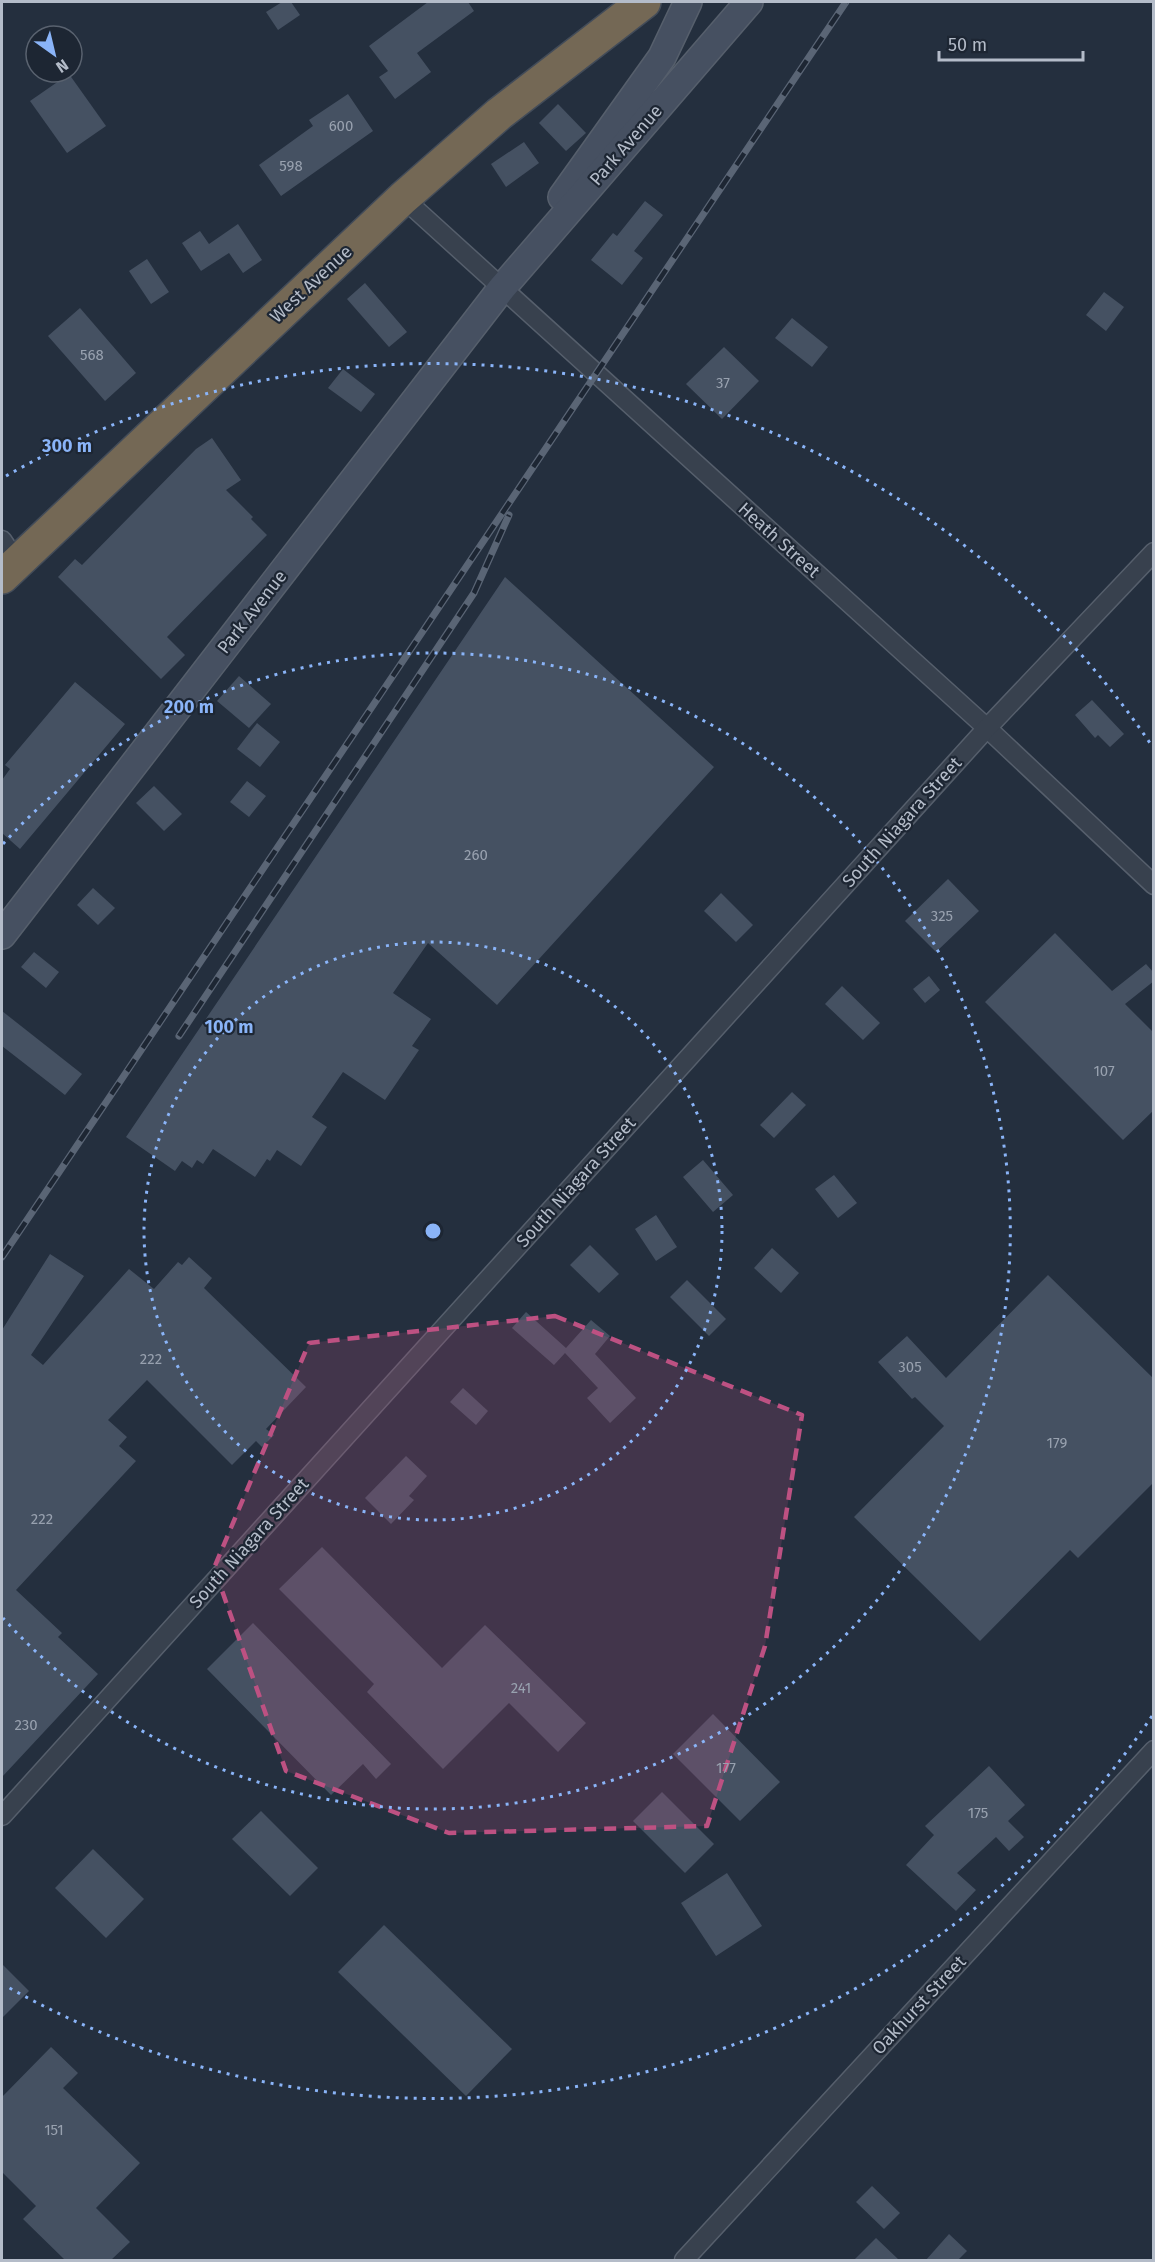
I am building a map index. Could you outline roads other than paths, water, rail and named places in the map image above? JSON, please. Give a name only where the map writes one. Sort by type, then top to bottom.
[{"type":"highway","name":"West Avenue","points":[[7,560],[402,198],[499,114],[642,4]]},
{"type":"main road","name":"Park Avenue","points":[[502,288],[580,169],[662,57],[688,2]]},
{"type":"main road","name":"Park Avenue","points":[[2,935],[502,288],[749,2]]},
{"type":"street","name":"Heath Street","points":[[402,198],[987,728],[1154,885]]},
{"type":"street","name":"South Niagara Street","points":[[2,1816],[987,728],[1154,552]]},
{"type":"street","name":"Oakhurst Street","points":[[684,2260],[1154,1750]]},
{"type":"railway","points":[[2,1257],[846,2]]},
{"type":"railway","points":[[179,1036],[474,593],[509,515]]}]
